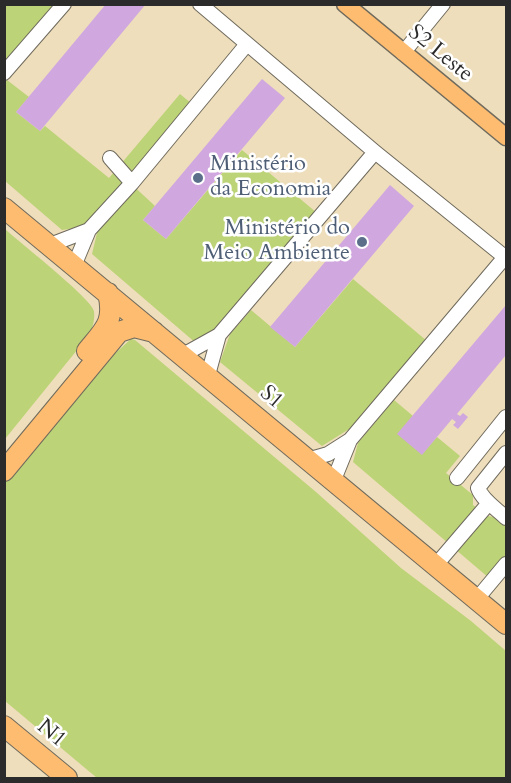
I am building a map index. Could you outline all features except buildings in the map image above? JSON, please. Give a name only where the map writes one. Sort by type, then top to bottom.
[{"type":"highway","name":"S1","points":[[4,208],[507,624]]},
{"type":"highway","points":[[4,449],[106,326],[112,311],[108,293]]},
{"type":"highway","points":[[4,471],[119,332],[134,327],[154,333]]},
{"type":"highway","name":"N1","points":[[4,726],[49,772],[67,778]]},
{"type":"main road","name":"S2 Leste","points":[[345,4],[507,137]]},
{"type":"street","points":[[4,73],[64,4]]},
{"type":"street","points":[[200,4],[375,152],[506,258],[350,440],[328,454],[307,460]]},
{"type":"street","points":[[403,53],[443,4]]},
{"type":"street","points":[[74,266],[89,230],[132,183],[247,44]]},
{"type":"street","points":[[183,355],[219,335],[375,152]]},
{"type":"street","points":[[110,158],[132,183]]},
{"type":"street","points":[[50,245],[89,230]]},
{"type":"street","points":[[207,375],[219,335]]},
{"type":"street","points":[[457,478],[507,417]]},
{"type":"street","points":[[333,482],[350,440]]},
{"type":"street","points":[[507,453],[478,488],[489,503],[507,518]]},
{"type":"street","points":[[435,566],[489,503]]},
{"type":"street","points":[[476,600],[507,564]]},
{"type":"green space","points":[[5,5],[59,5],[5,68]]},
{"type":"green space","points":[[7,80],[29,97],[16,112],[40,131],[45,126],[109,178],[180,94],[192,104],[127,180],[155,206],[143,220],[166,239],[242,150],[317,213],[209,341],[197,344],[92,254],[97,233],[90,226],[62,230],[5,181],[4,82]]},
{"type":"green space","points":[[5,229],[90,304],[94,311],[94,323],[90,334],[5,439]]},
{"type":"green space","points":[[353,279],[427,341],[362,421],[322,446],[220,362],[230,334],[251,310],[295,347]]},
{"type":"green space","points":[[131,339],[316,492],[401,568],[471,621],[506,651],[506,778],[97,778],[5,701],[5,481],[111,357]]},
{"type":"green space","points":[[394,400],[413,416],[422,454],[437,437],[460,456],[446,473],[473,495],[473,505],[488,516],[499,518],[506,524],[506,557],[489,578],[353,462],[358,443]]},
{"type":"place","name":"Ministério da Economia","points":[[198,178]]},
{"type":"place","name":"Ministério do Meio Ambiente","points":[[362,242]]}]
